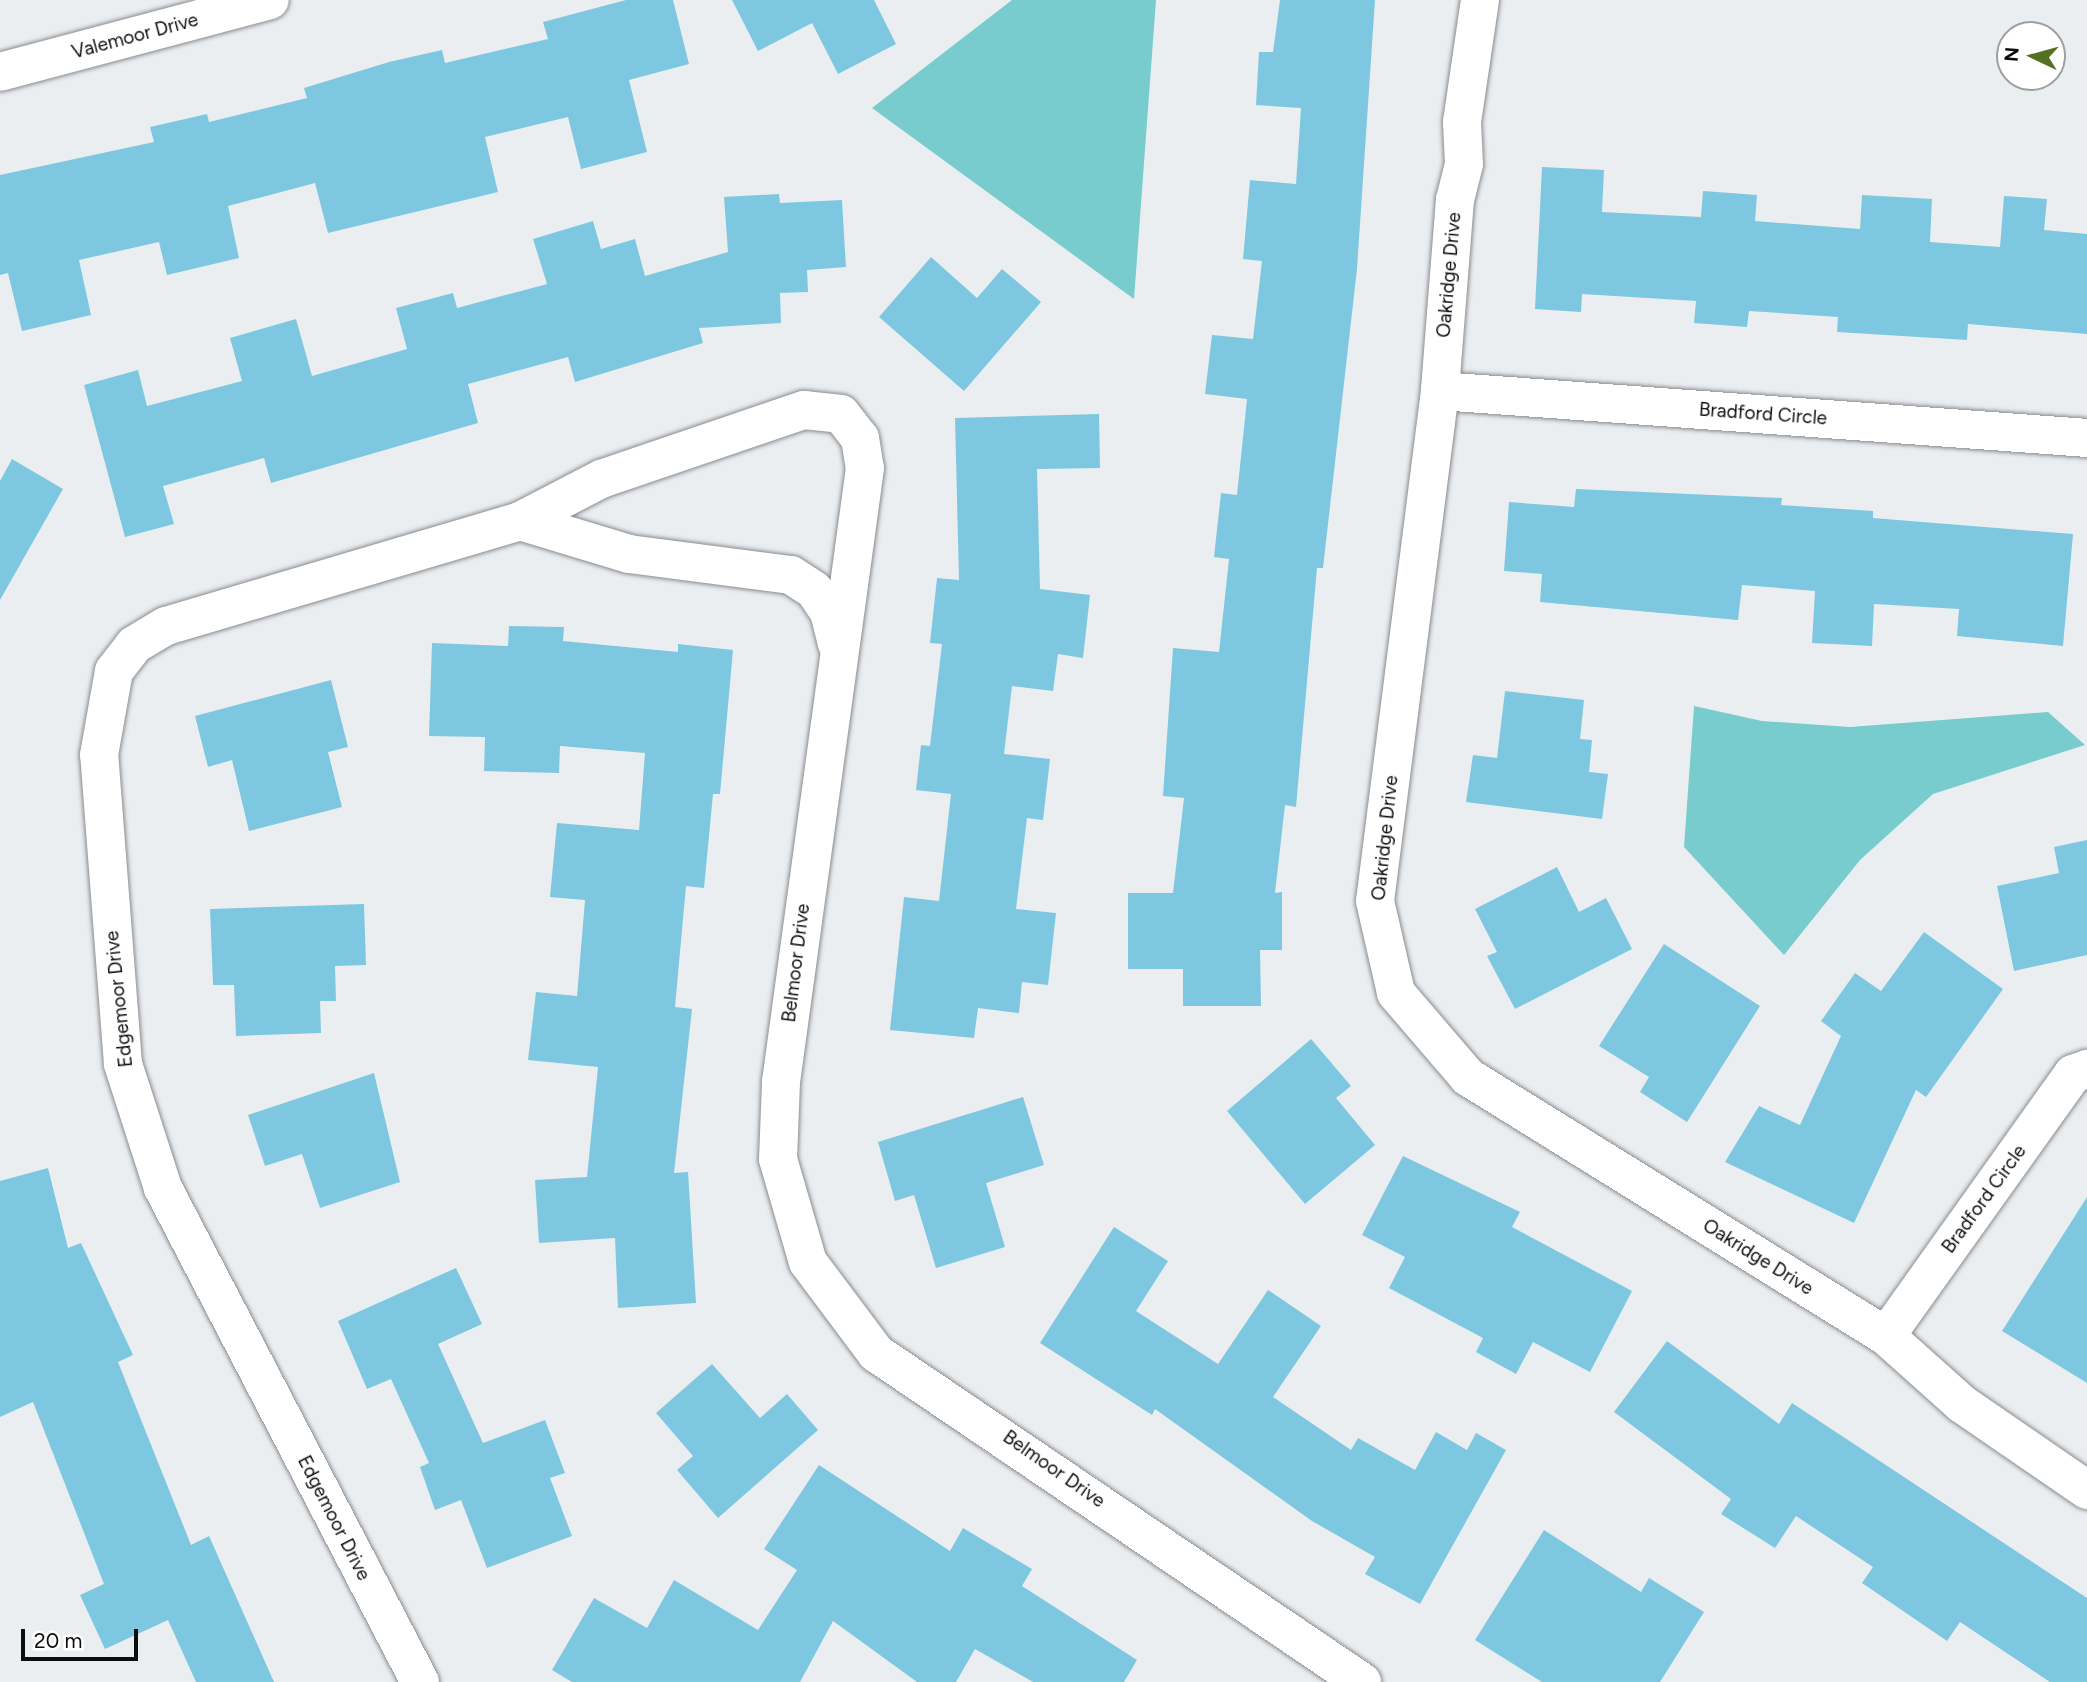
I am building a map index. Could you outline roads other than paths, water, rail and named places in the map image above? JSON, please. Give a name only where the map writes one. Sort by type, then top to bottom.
[{"type":"street","name":"Valemoor Drive","points":[[0,72],[270,0]]},
{"type":"street","name":"Oakridge Drive","points":[[1480,0],[1462,122],[1464,164],[1455,199],[1440,391],[1376,901],[1396,993],[1468,1077],[1886,1336],[1962,1405],[2087,1490]]},
{"type":"street","name":"Bradford Circle","points":[[1440,391],[2087,438]]},
{"type":"street","name":"Belmoor Drive","points":[[422,548],[520,521],[601,479],[804,410],[841,414],[860,438],[865,468],[837,644],[781,1082],[778,1159],[808,1262],[876,1353],[1362,1682]]},
{"type":"street","points":[[520,521],[629,554],[791,575],[821,601],[837,644]]},
{"type":"street","name":"Edgemoor Drive","points":[[419,1682],[163,1188],[123,1064],[99,755],[114,671],[134,645],[166,626],[422,548]]},
{"type":"street","name":"Bradford Circle","points":[[1886,1336],[2074,1074],[2087,1069]]},
{"type":"water","points":[[1012,0],[1156,0],[1134,299],[872,108]]},
{"type":"water","points":[[1694,706],[1762,721],[1850,727],[2048,712],[2085,745],[1933,794],[1860,860],[1784,955],[1684,847]]}]
